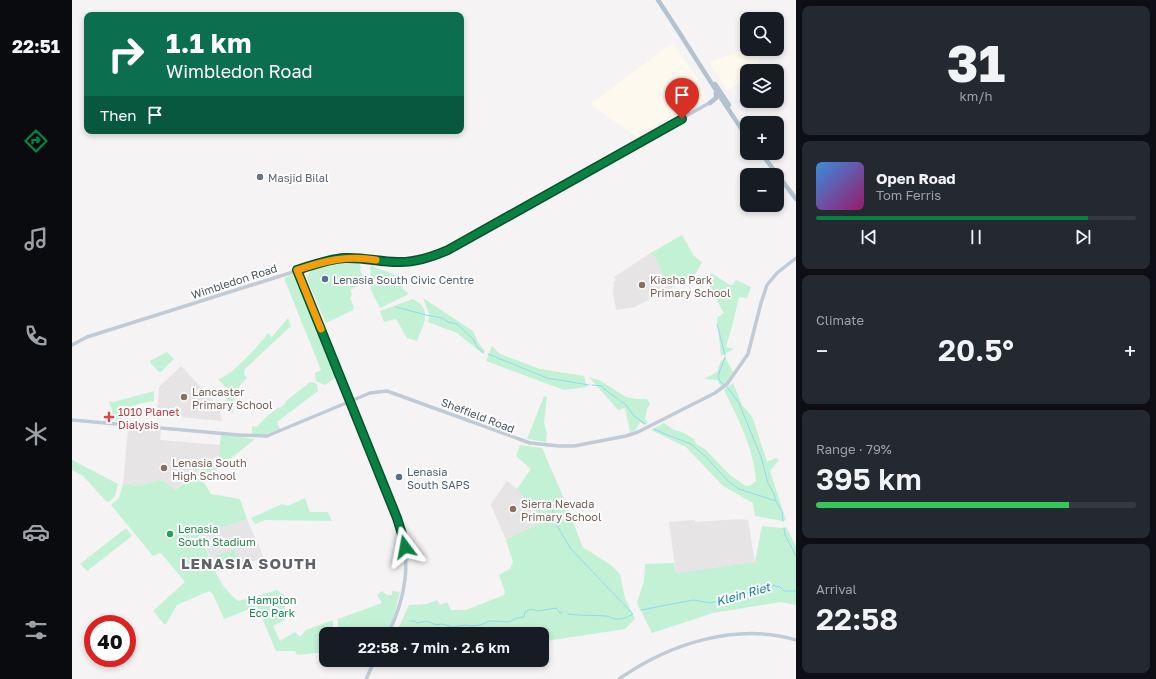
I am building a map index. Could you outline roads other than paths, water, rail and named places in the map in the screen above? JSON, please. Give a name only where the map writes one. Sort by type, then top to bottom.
[{"type":"main road","points":[[658,0],[715,90],[721,96],[740,126]]},
{"type":"main road","points":[[694,56],[740,123]]},
{"type":"main road","points":[[710,103],[716,98],[715,90]]},
{"type":"main road","points":[[765,160],[796,201]]},
{"type":"main road","points":[[784,186],[796,201]]},
{"type":"street","name":"Wimbledon Road","points":[[72,345],[87,336],[328,261],[346,258],[404,262],[435,256],[471,238],[721,96]]},
{"type":"street","name":"Sheffield Road","points":[[72,420],[264,436],[277,432],[372,392],[387,391],[524,442],[574,446],[630,435],[715,393],[727,384],[748,354],[767,285],[777,272],[796,258]]},
{"type":"street","points":[[301,281],[302,274],[307,267]]},
{"type":"street","points":[[297,270],[397,518],[402,534],[405,547],[406,568],[403,593],[398,613],[391,627]]},
{"type":"street","points":[[619,679],[660,656],[685,646],[719,637],[736,634],[760,633],[796,640]]},
{"type":"street","points":[[366,679],[372,667]]},
{"type":"waterway","points":[[396,307],[442,318],[448,322],[457,324],[473,339],[478,348],[484,353]]},
{"type":"waterway","points":[[717,324],[725,355]]},
{"type":"waterway","points":[[488,354],[547,378],[589,385]]},
{"type":"waterway","points":[[724,385],[718,376],[725,357]]},
{"type":"waterway","points":[[592,385],[602,386],[626,405],[634,416],[645,424]]},
{"type":"waterway","points":[[727,387],[739,403],[761,457],[768,483],[776,501]]},
{"type":"waterway","points":[[654,429],[691,444],[705,456],[729,482],[739,489],[776,501],[782,512],[783,521]]},
{"type":"waterway","points":[[551,505],[556,524],[571,549],[633,614],[617,619],[607,616],[568,614]]},
{"type":"waterway","points":[[784,528],[785,535],[796,556]]},
{"type":"waterway","name":"Klein Riet","points":[[641,610],[693,600],[712,603],[746,592],[752,593],[753,589],[766,588],[775,585],[776,587],[779,586],[784,591],[796,591]]},
{"type":"waterway","name":"Klein Riet","points":[[410,621],[415,621],[417,623],[427,621],[436,625],[442,624],[453,627],[466,625],[471,626],[480,625],[490,621],[509,622],[517,618],[524,617],[525,612],[531,609],[538,611],[556,608],[560,613],[562,612]]},
{"type":"place","name":"Masjid Bilal","points":[[260,177]]},
{"type":"place","name":"Lenasia South Civic Centre","points":[[325,279]]},
{"type":"place","name":"Kiasha Park Primary School","points":[[642,285]]},
{"type":"place","name":"Lancaster Primary School","points":[[184,397]]},
{"type":"place","name":"1010 Planet Dialysis","points":[[109,417]]},
{"type":"place","name":"Lenasia South High School","points":[[164,468]]},
{"type":"place","name":"Lenasia South SAPS","points":[[399,477]]},
{"type":"place","name":"Sierra Nevada Primary School","points":[[513,509]]},
{"type":"place","name":"Lenasia South Stadium","points":[[170,534]]},
{"type":"district","name":"LENASIA SOUTH","points":[[249,563]]},
{"type":"park label","name":"Hampton Eco Park","points":[[272,605]]}]
